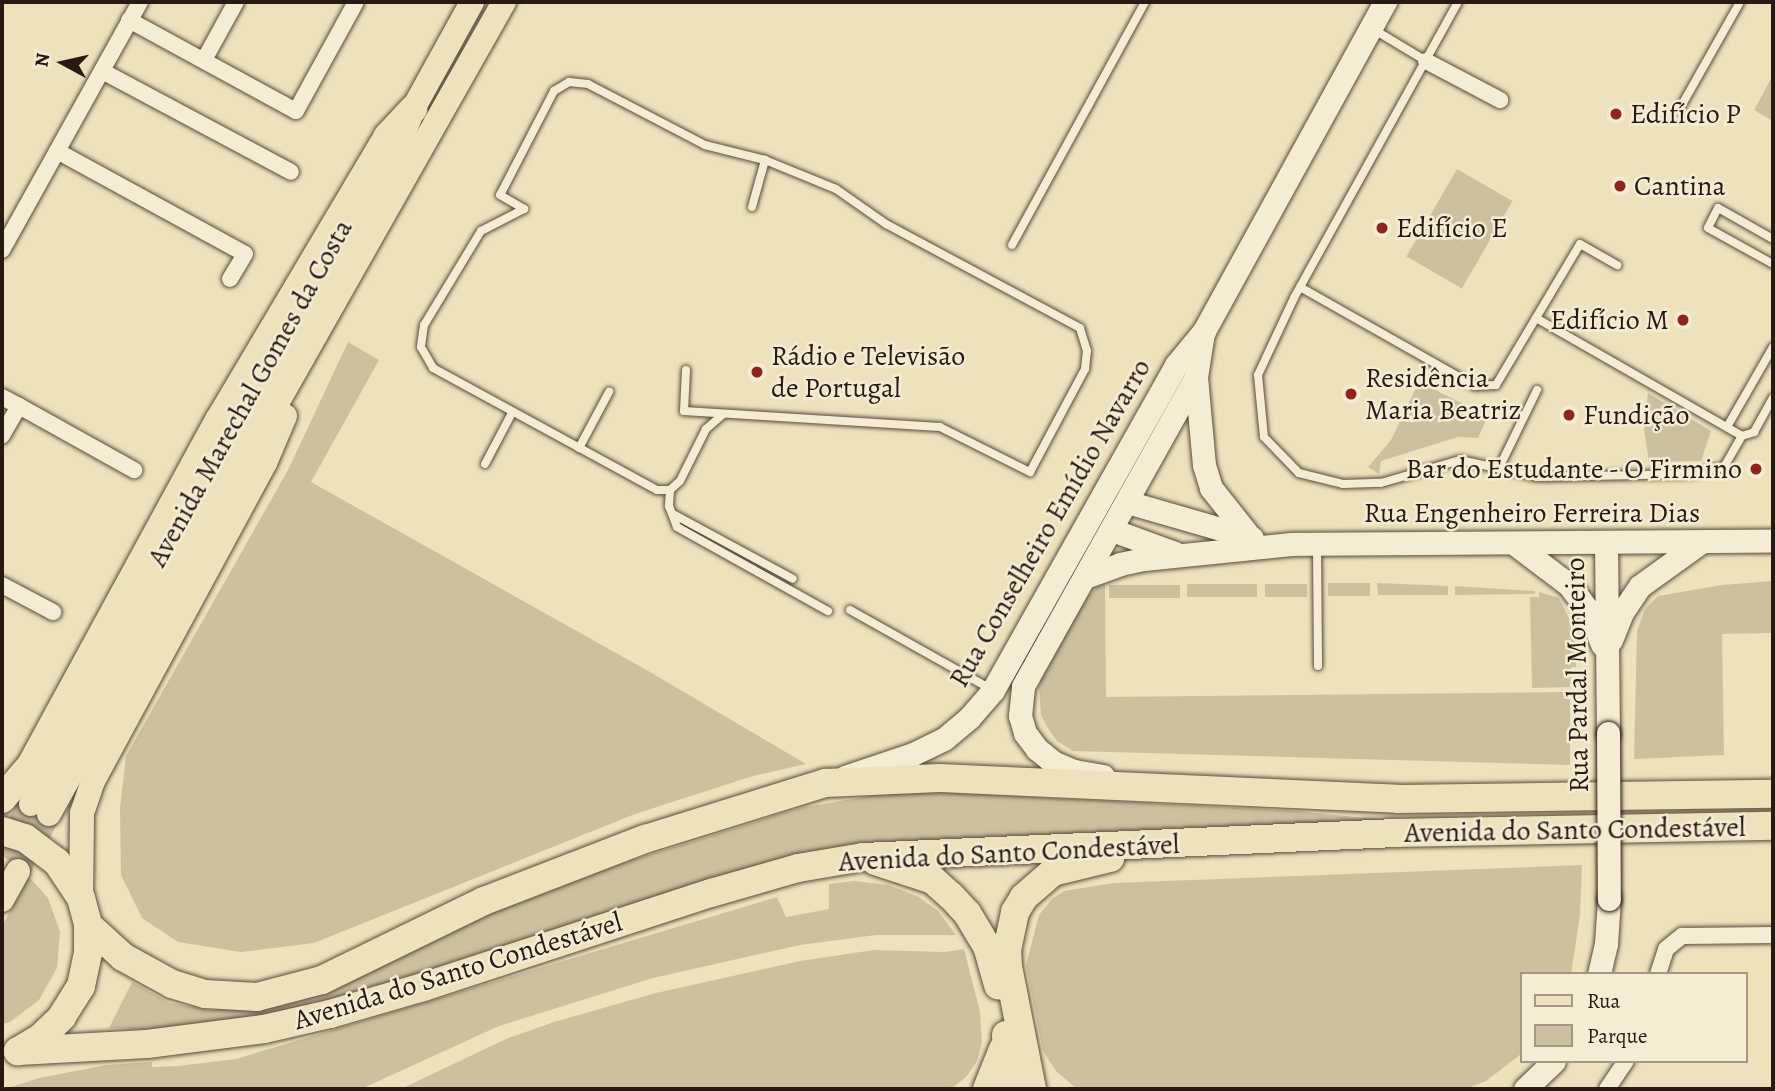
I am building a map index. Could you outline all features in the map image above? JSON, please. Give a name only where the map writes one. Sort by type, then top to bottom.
[{"type":"highway","points":[[2,799],[31,765],[195,464],[388,136],[413,109]]},
{"type":"highway","points":[[195,464],[262,388]]},
{"type":"highway","name":"Avenida do Santo Condestável","points":[[88,925],[123,957],[172,984],[205,994],[257,997],[322,980],[484,901],[645,839],[825,783],[940,778],[1063,786],[1157,787],[1398,799],[1773,794]]},
{"type":"highway","name":"Avenida do Santo Condestável","points":[[10,1053],[160,1042],[264,1029],[330,1014],[711,893],[798,868],[863,857],[1533,829],[1773,826]]},
{"type":"highway","points":[[2,831],[24,838],[57,862],[81,898],[88,925],[88,953],[81,986],[62,1017],[40,1038],[10,1053]]},
{"type":"highway","points":[[1010,1089],[1015,1041],[1007,950],[1015,912],[1024,897],[1053,872],[1184,842]]},
{"type":"highway","points":[[863,857],[933,880],[967,913],[987,946],[1032,1089]]},
{"type":"highway","points":[[987,1089],[1015,1041]]},
{"type":"highway","points":[[1015,1041],[1034,1070],[1053,1089]]},
{"type":"main road","name":"Avenida Marechal Gomes da Costa","points":[[472,2],[413,109],[400,142],[262,388],[40,809],[326,320],[504,2]]},
{"type":"main road","points":[[81,898],[82,813],[93,781],[265,463],[326,320]]},
{"type":"main road","points":[[2,900],[18,871]]},
{"type":"street","points":[[2,250],[139,2]]},
{"type":"street","points":[[204,60],[236,2]]},
{"type":"street","points":[[129,20],[296,111],[356,2]]},
{"type":"street","name":"Rua Conselheiro Emídio Navarro","points":[[1157,787],[1074,771],[1052,762],[1025,733],[1020,716],[1023,686],[1112,530],[1112,505],[1176,365],[1203,331],[1385,2]]},
{"type":"street","points":[[1426,61],[1500,100]]},
{"type":"street","points":[[102,71],[290,172]]},
{"type":"street","points":[[57,151],[245,254],[230,279]]},
{"type":"street","name":"Rua Conselheiro Emídio Navarro","points":[[825,783],[913,754],[944,739],[969,718],[993,690],[1196,377],[1203,331]]},
{"type":"street","points":[[1196,377],[1204,465],[1211,488],[1250,537]]},
{"type":"street","points":[[2,397],[134,470]]},
{"type":"street","points":[[2,436],[19,406]]},
{"type":"street","name":"Rua Engenheiro Ferreira Dias","points":[[1112,505],[1291,544]]},
{"type":"street","name":"Rua Engenheiro Ferreira Dias","points":[[1112,530],[1179,554],[1291,544],[1773,541]]},
{"type":"street","points":[[1606,653],[1623,611],[1640,586],[1701,542]]},
{"type":"street","name":"Rua Pardal Monteiro","points":[[1599,972],[1606,944],[1609,899],[1605,543]]},
{"type":"street","points":[[1516,544],[1569,585],[1589,612],[1606,653]]},
{"type":"street","points":[[1085,577],[1120,564],[1179,554]]},
{"type":"street","points":[[2,585],[53,612]]},
{"type":"street","points":[[1659,972],[1666,950],[1682,936],[1773,934]]},
{"type":"street","points":[[1525,1089],[1552,1063]]},
{"type":"street","points":[[1607,1089],[1625,1063]]},
{"type":"lane","points":[[1012,245],[1145,2]]},
{"type":"lane","points":[[1458,2],[1300,287],[1258,375],[1264,437],[1299,473],[1343,484],[1381,483],[1460,460],[1537,477],[1691,474],[1724,467],[1742,436],[1754,432],[1773,398]]},
{"type":"lane","points":[[1679,110],[1740,2]]},
{"type":"lane","points":[[1371,28],[1426,61]]},
{"type":"lane","points":[[686,370],[684,411],[940,427],[1030,471],[1085,369],[1087,351],[1080,327],[886,224],[836,189],[765,160],[705,145],[588,84],[569,82],[554,91],[500,195],[524,209],[481,231],[424,325],[421,347],[433,368],[657,490],[670,490],[680,481],[706,429],[723,414]]},
{"type":"lane","points":[[752,207],[765,160]]},
{"type":"lane","points":[[1773,239],[1718,208],[1708,228],[1773,264]]},
{"type":"lane","points":[[1300,287],[1475,386],[1496,385],[1580,244],[1617,265]]},
{"type":"lane","points":[[1536,318],[1742,436]]},
{"type":"lane","points":[[1727,427],[1773,347]]},
{"type":"lane","points":[[1499,468],[1537,390]]},
{"type":"lane","points":[[579,449],[609,392]]},
{"type":"lane","points":[[485,464],[512,413]]},
{"type":"lane","points":[[670,490],[672,514],[677,527],[828,611]]},
{"type":"lane","points":[[672,514],[793,579]]},
{"type":"lane","points":[[1317,544],[1318,666]]},
{"type":"lane","points":[[850,610],[993,690]]},
{"type":"green space","points":[[1773,75],[1773,121],[1754,110]]},
{"type":"green space","points":[[1457,169],[1512,201],[1462,288],[1406,256]]},
{"type":"green space","points":[[348,342],[379,360],[311,482],[650,672],[806,764],[753,776],[635,814],[314,943],[241,952],[178,942],[142,918],[121,875],[120,808],[126,756],[288,470]]},
{"type":"green space","points":[[1419,382],[1488,416],[1478,438],[1458,437],[1381,461],[1379,474],[1368,467],[1391,440]]},
{"type":"green space","points":[[1648,393],[1711,431],[1701,461],[1649,462],[1644,429]]},
{"type":"green space","points":[[1773,581],[1773,633],[1722,634],[1724,755],[1634,759],[1637,631],[1645,609],[1658,596],[1722,585]]},
{"type":"green space","points":[[1328,583],[1370,583],[1370,596],[1328,596]]},
{"type":"green space","points":[[1377,583],[1448,586],[1448,595],[1378,595]]},
{"type":"green space","points":[[1187,584],[1257,584],[1257,597],[1187,597]]},
{"type":"green space","points":[[1265,584],[1307,584],[1307,597],[1265,597]]},
{"type":"green space","points":[[1105,585],[1106,697],[1570,692],[1570,765],[1073,751],[1057,741],[1047,727],[1041,715],[1039,688],[1042,673],[1087,597],[1098,586]]},
{"type":"green space","points":[[1109,585],[1180,585],[1180,598],[1109,598]]},
{"type":"green space","points":[[1455,586],[1535,591],[1535,594],[1455,595]]},
{"type":"green space","points":[[1539,592],[1559,598],[1576,632],[1576,667],[1571,667],[1570,687],[1532,688],[1530,597],[1539,597]]},
{"type":"green space","points":[[905,790],[1296,811],[1393,821],[959,841],[501,951],[264,1020],[156,1030],[109,1028],[132,982],[170,1003],[210,1010],[247,1008],[521,898],[601,870],[800,808]]},
{"type":"green space","points":[[1582,865],[1580,915],[1571,972],[1520,972],[1520,1055],[1486,1081],[1465,1089],[1077,1089],[1056,1071],[1043,1051],[1026,965],[1039,915],[1052,899],[1064,891],[1113,883]]},
{"type":"green space","points":[[29,877],[48,898],[60,932],[57,968],[39,1000],[10,1022],[2,1024],[2,926]]},
{"type":"green space","points":[[854,881],[889,885],[919,897],[938,911],[956,935],[876,935],[800,945],[653,978],[499,1026],[361,1089],[5,1089],[39,1078],[107,1065],[152,1062],[152,1067],[178,1066],[236,1059],[777,897],[786,917],[829,909],[829,884]]},
{"type":"green space","points":[[964,949],[980,1012],[982,1043],[977,1061],[967,1076],[951,1089],[401,1089],[506,1039],[554,1022],[656,993],[800,961],[874,950],[945,952]]},
{"type":"tunnel","points":[[2,856],[31,804]]},
{"type":"tunnel","points":[[18,871],[49,814]]},
{"type":"place","name":"Edifício P","points":[[1616,114]]},
{"type":"place","name":"Cantina","points":[[1620,186]]},
{"type":"place","name":"Edifício E","points":[[1382,228]]},
{"type":"place","name":"Edifício M","points":[[1683,320]]},
{"type":"place","name":"Rádio e Televisão de Portugal","points":[[757,372]]},
{"type":"place","name":"Residência Maria Beatriz","points":[[1351,394]]},
{"type":"place","name":"Fundição","points":[[1569,415]]},
{"type":"place","name":"Bar do Estudante - O Firmino","points":[[1756,469]]}]
